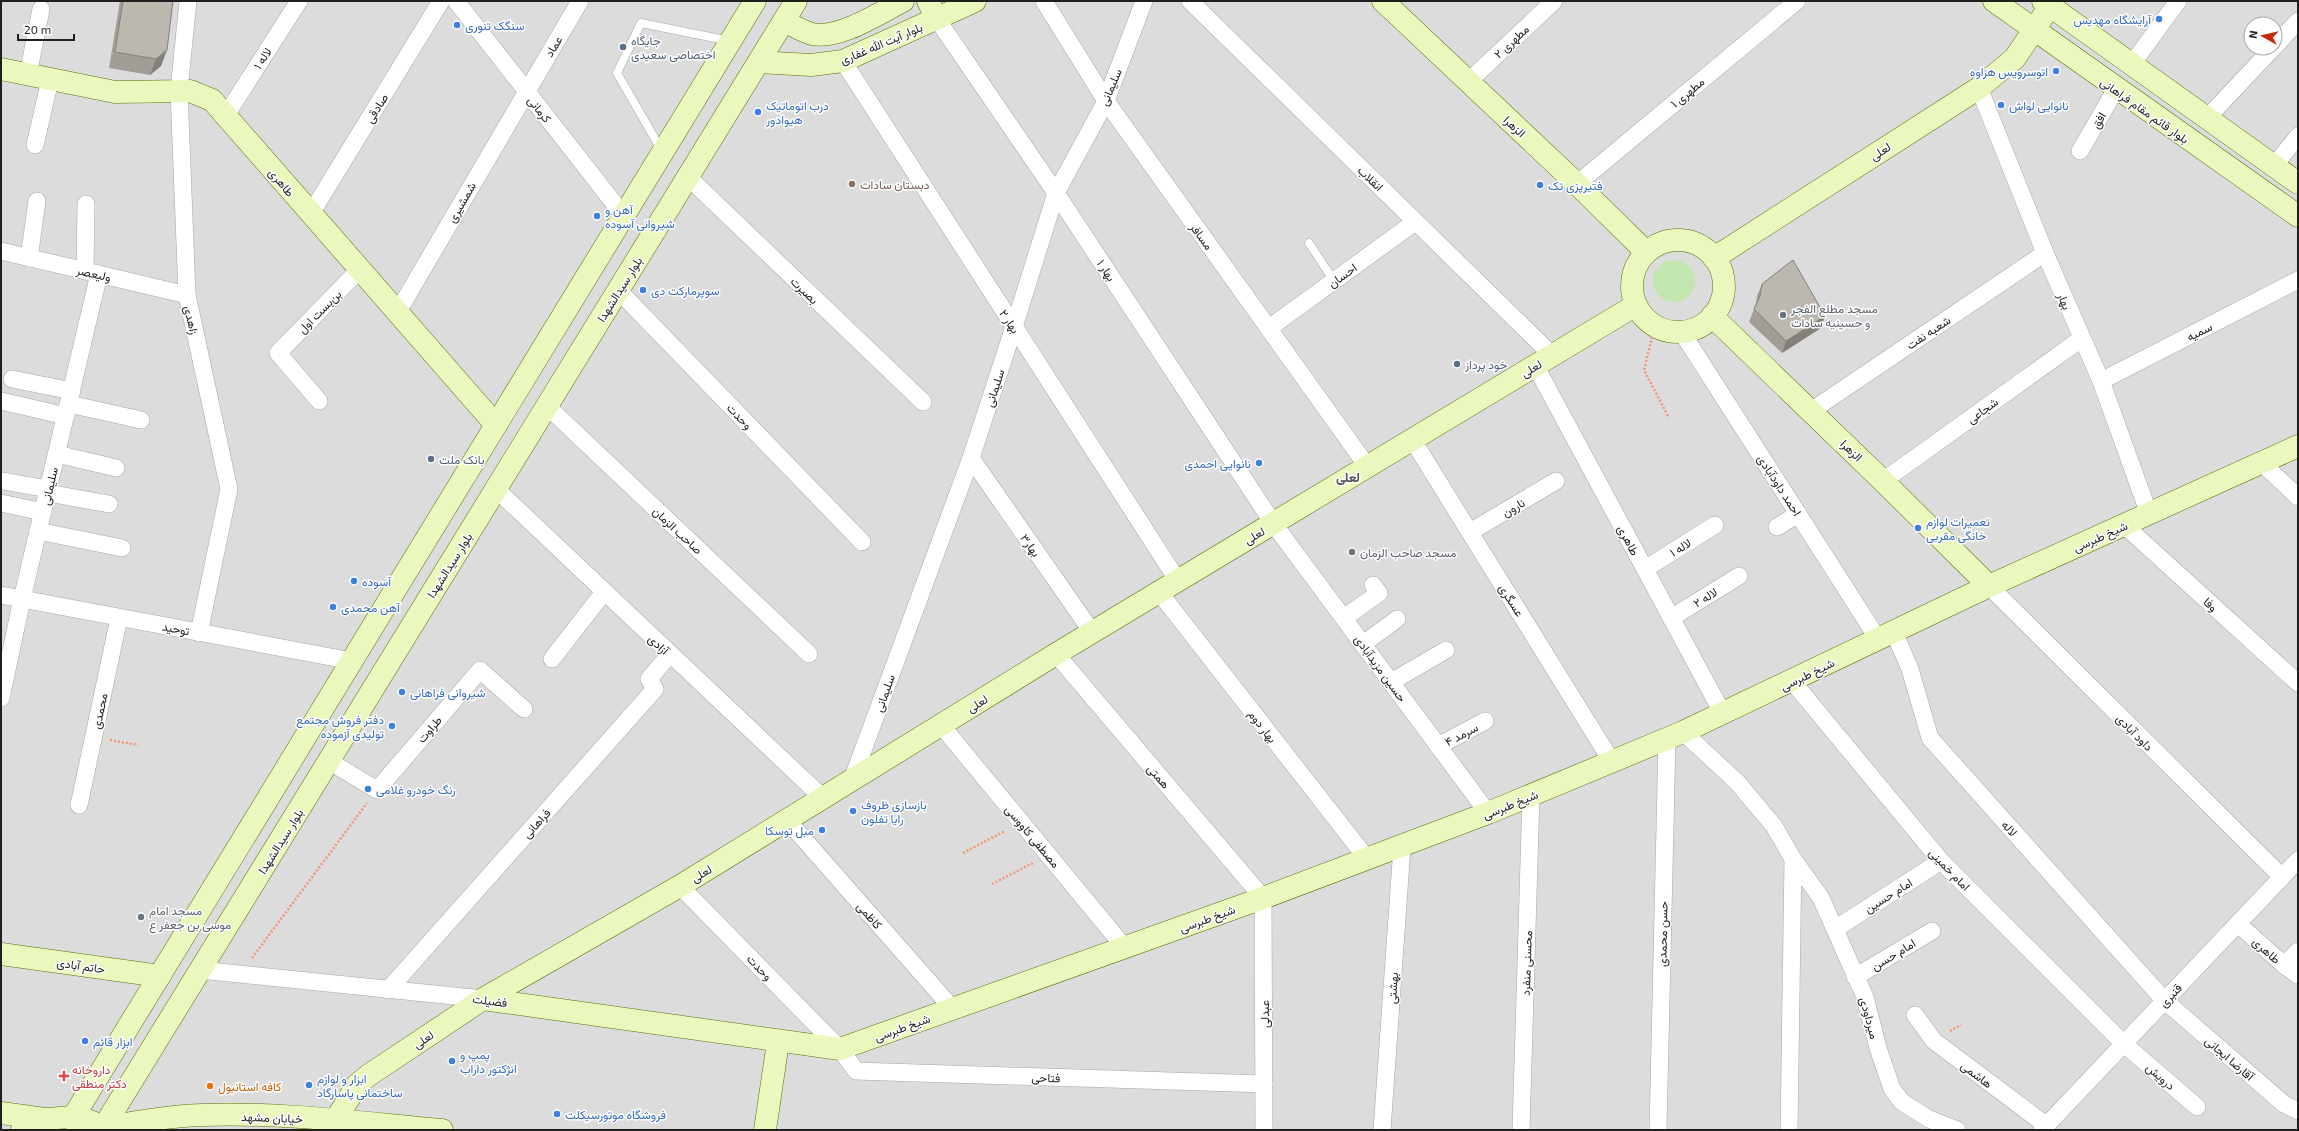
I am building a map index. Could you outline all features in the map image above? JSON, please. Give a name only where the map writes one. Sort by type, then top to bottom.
[{"type":"street","name":"زاهدی","points":[[188,1],[179,90],[186,295],[228,489],[199,632]]},
{"type":"street","name":"لاله ۱","points":[[226,115],[299,1]]},
{"type":"street","name":"صادقی","points":[[310,215],[441,1]]},
{"type":"street","name":"کرمانی","points":[[456,1],[624,216]]},
{"type":"street","name":"عماد","points":[[526,91],[580,1]]},
{"type":"street","points":[[72,1119],[755,1]]},
{"type":"street","name":"بلوار سیدالشهدا","points":[[104,1129],[145,1059],[796,1]]},
{"type":"street","points":[[784,21],[813,34],[830,34],[845,30],[903,1]]},
{"type":"street","name":"بلوار آیت الله غفاری","points":[[759,62],[811,65],[843,62],[932,10],[975,1]]},
{"type":"street","name":"مسافر","points":[[1044,1],[1106,101],[1367,466]]},
{"type":"street","name":"سلیمانی","points":[[852,780],[971,458],[1056,193],[1106,101],[1144,1]]},
{"type":"street","name":"انقلاب","points":[[1190,1],[1415,222],[1543,360]]},
{"type":"street","name":"الزهرا","points":[[1383,1],[1577,184],[1646,252]]},
{"type":"street","name":"مطهری ۲","points":[[1468,82],[1554,1]]},
{"type":"street","name":"بلوار قائم مقام فراهانی","points":[[1994,1],[2116,89],[2298,216]]},
{"type":"street","points":[[2132,64],[2178,1]]},
{"type":"street","name":"مطهری ۱","points":[[1577,184],[1790,3]]},
{"type":"street","points":[[2049,3],[2298,183]]},
{"type":"street","name":"لعلی","points":[[1714,258],[1979,88],[2015,58],[2034,31],[2049,3]]},
{"type":"street","points":[[28,75],[41,9]]},
{"type":"street","name":"بهار ۱","points":[[932,10],[1056,193],[1274,523]]},
{"type":"street","points":[[2283,37],[2298,21]]},
{"type":"street","points":[[2207,118],[2265,56]]},
{"type":"street","name":"بهار ۲","points":[[843,62],[1178,581]]},
{"type":"street","name":"طاهری","points":[[1,69],[116,92],[139,93],[179,90],[201,94],[212,100],[310,215],[496,425]]},
{"type":"street","points":[[35,145],[50,80]]},
{"type":"street","name":"بهار","points":[[1979,88],[2045,253],[2081,339],[2101,381],[2149,514]]},
{"type":"street","name":"افق","points":[[2080,152],[2116,89]]},
{"type":"street","name":"شمشیری","points":[[397,313],[526,91]]},
{"type":"street","points":[[2274,166],[2298,136]]},
{"type":"street","points":[[662,153],[688,177]]},
{"type":"street","name":"بصیرت","points":[[688,177],[922,402]]},
{"type":"street","points":[[29,258],[37,201]]},
{"type":"street","name":"سلیمانی","points":[[1,698],[22,599],[69,403],[92,273],[86,204]]},
{"type":"street","name":"احسان","points":[[1269,328],[1415,222]]},
{"type":"street","points":[[1668,240],[1681,240],[1694,242],[1705,249],[1714,258],[1722,274],[1723,292],[1719,305],[1712,316],[1698,327],[1681,332],[1663,329],[1654,325],[1641,313],[1636,305],[1632,283],[1638,261],[1646,252],[1656,245],[1668,240]]},
{"type":"street","name":"ولیعصر","points":[[1,251],[186,295]]},
{"type":"street","name":"شعبه نفت","points":[[1811,411],[2045,253]]},
{"type":"street","name":"بن‌بست اول","points":[[318,401],[278,353],[360,270]]},
{"type":"street","name":"سمیه","points":[[2101,381],[2298,280]]},
{"type":"street","name":"وحدت","points":[[618,290],[862,542]]},
{"type":"street","name":"لعلی","points":[[335,1120],[357,1085],[369,1075],[483,999],[680,886],[1092,632],[1636,305]]},
{"type":"street","name":"الزهرا","points":[[1712,316],[1883,480],[1989,586]]},
{"type":"street","name":"احمد داودآبادی","points":[[1681,332],[1798,514],[1886,635]]},
{"type":"street","name":"شجاعی","points":[[1883,480],[2081,339]]},
{"type":"street","name":"طاهری","points":[[1543,360],[1645,569],[1723,714]]},
{"type":"street","points":[[12,379],[69,403],[141,420]]},
{"type":"street","points":[[1,401],[69,403]]},
{"type":"street","name":"صاحب الزمان","points":[[547,406],[810,654]]},
{"type":"street","name":"عسگری","points":[[1412,439],[1612,762]]},
{"type":"street","name":"شیخ طبرسی","points":[[778,1042],[840,1049],[1125,948],[1402,847],[1531,796],[1675,736],[1989,586],[2263,464],[2298,446]]},
{"type":"street","points":[[57,454],[116,468]]},
{"type":"street","name":"بهار۳","points":[[971,458],[1092,632]]},
{"type":"street","points":[[2263,464],[2298,496]]},
{"type":"street","points":[[3,481],[108,504]]},
{"type":"street","name":"نارون","points":[[1470,532],[1556,481]]},
{"type":"street","name":"آزادی","points":[[496,490],[823,798]]},
{"type":"street","points":[[1,503],[43,512]]},
{"type":"street","points":[[1777,527],[1798,514]]},
{"type":"street","name":"حسین مزیدآبادی","points":[[1274,523],[1488,813]]},
{"type":"street","name":"لاله ۱","points":[[1645,569],[1715,525]]},
{"type":"street","name":"وفا","points":[[2124,525],[2298,683]]},
{"type":"street","points":[[38,531],[122,548]]},
{"type":"street","name":"لاله ۲","points":[[1671,618],[1739,576]]},
{"type":"street","points":[[1344,618],[1380,593],[1373,585]]},
{"type":"street","name":"داود آبادی","points":[[1989,586],[2282,877]]},
{"type":"street","points":[[552,659],[604,592]]},
{"type":"street","name":"بهار دوم","points":[[1159,592],[1368,860]]},
{"type":"street","name":"توحید","points":[[1,595],[352,661]]},
{"type":"street","name":"محمدی","points":[[79,805],[119,618]]},
{"type":"street","points":[[1363,644],[1397,619]]},
{"type":"street","name":"لاله","points":[[1886,635],[1910,669],[1930,738],[2165,1001]]},
{"type":"street","points":[[1391,682],[1446,650]]},
{"type":"street","name":"فراهانی","points":[[388,990],[655,689],[649,679],[670,654]]},
{"type":"street","name":"همتی","points":[[1056,654],[1263,898]]},
{"type":"street","name":"طراوت","points":[[377,790],[480,670],[524,709]]},
{"type":"street","name":"امام خمینی","points":[[1792,681],[1941,861],[2124,1044]]},
{"type":"street","name":"سرمد ۴","points":[[1438,746],[1485,721]]},
{"type":"street","name":"مصطفی کاووسی","points":[[941,725],[1125,948]]},
{"type":"street","name":"میرداودی","points":[[1675,736],[1737,782],[1774,826],[1793,859],[1821,898],[1865,997],[1878,1048],[1892,1089],[1902,1102],[1929,1120],[1957,1130]]},
{"type":"street","name":"حسن محمدی","points":[[1658,1130],[1675,736]]},
{"type":"street","points":[[329,761],[377,790]]},
{"type":"street","name":"محسنی منفرد","points":[[1521,1130],[1531,796]]},
{"type":"street","name":"کاظمی","points":[[787,820],[953,1009]]},
{"type":"street","name":"بهشتی","points":[[1382,1130],[1402,847]]},
{"type":"street","points":[[1789,1130],[1793,859]]},
{"type":"street","name":"قنبری","points":[[2045,1128],[2298,860]]},
{"type":"street","name":"امام حسین","points":[[1835,929],[1941,861]]},
{"type":"street","name":"وحدت","points":[[680,886],[840,1049]]},
{"type":"street","name":"عبدلی","points":[[1263,898],[1264,1130]]},
{"type":"street","name":"طاهری","points":[[2238,924],[2284,965],[2298,975]]},
{"type":"street","name":"امام حسن","points":[[1855,977],[1932,931]]},
{"type":"street","points":[[2284,965],[2298,951]]},
{"type":"street","name":"حاتم آبادی","points":[[1,954],[160,976]]},
{"type":"street","name":"فضیلت","points":[[200,970],[483,999],[778,1042]]},
{"type":"street","name":"آقارضا ایجانی","points":[[2165,1001],[2284,1104],[2298,1111]]},
{"type":"street","name":"هاشمی","points":[[1915,1015],[1934,1041],[2045,1128]]},
{"type":"street","points":[[765,1130],[778,1042]]},
{"type":"street","points":[[119,1043],[145,1059]]},
{"type":"street","name":"درویش","points":[[2124,1044],[2197,1107]]},
{"type":"street","name":"فتاحی","points":[[840,1049],[856,1071],[1264,1084]]},
{"type":"street","points":[[1,1113],[48,1119],[72,1119],[104,1129]]},
{"type":"street","name":"خیابان مشهد","points":[[104,1129],[156,1119],[202,1115],[296,1117],[442,1130]]},
{"type":"street","points":[[22,1130],[31,1124],[48,1119]]},
{"type":"lane","points":[[662,153],[617,73],[641,22],[730,42]]},
{"type":"lane","points":[[1309,243],[1334,281]]},
{"type":"path","points":[[1654,325],[1644,370],[1669,418]]},
{"type":"path","points":[[93,738],[138,745]]},
{"type":"path","points":[[239,975],[377,790]]},
{"type":"path","points":[[963,853],[1021,822]]},
{"type":"path","points":[[992,884],[1048,854]]},
{"type":"shaded area","points":[[1,1],[2298,1],[2298,1130],[1,1130]]},
{"type":"green space","points":[[1670,260],[1678,260],[1686,263],[1692,269],[1695,281],[1692,293],[1686,299],[1678,302],[1670,302],[1662,299],[1656,293],[1653,285],[1653,277],[1656,269],[1662,263]]},
{"type":"building","points":[[123,1],[173,1],[167,50],[156,59],[115,52]]},
{"type":"building","name":"مسجد مطلع الفجر و حسینیه سادات","points":[[1793,260],[1825,316],[1786,341],[1754,309],[1760,296],[1762,284]]},
{"type":"place","name":"آرایشگاه مهدیس","points":[[2159,19]]},
{"type":"place","name":"سنگک تنوری","points":[[457,25]]},
{"type":"place","name":"جایگاه اختصاصی سعیدی","points":[[623,47]]},
{"type":"place","name":"اتوسرویس هزاوه","points":[[2056,71]]},
{"type":"place","name":"نانوایی لواش","points":[[2001,105]]},
{"type":"place","name":"درب اتوماتیک هیوادور","points":[[758,112]]},
{"type":"place","name":"دبستان سادات","points":[[852,184]]},
{"type":"place","name":"فتیرپزی تک","points":[[1540,185]]},
{"type":"place","name":"آهن و شیروانی آسوده","points":[[597,216]]},
{"type":"place","name":"سوپرمارکت دی","points":[[643,290]]},
{"type":"place","name":"مسجد مطلع الفجر و حسینیه سادات","points":[[1783,315]]},
{"type":"place","name":"خود پرداز","points":[[1457,364]]},
{"type":"place","name":"بانک ملت","points":[[431,459]]},
{"type":"place","name":"نانوایی احمدی","points":[[1259,463]]},
{"type":"place","name":"تعمیرات لوازم خانگی مقربی","points":[[1918,528]]},
{"type":"place","name":"مسجد صاحب الزمان","points":[[1352,552]]},
{"type":"place","name":"آسوده","points":[[354,581]]},
{"type":"place","name":"آهن محمدی","points":[[333,607]]},
{"type":"place","name":"شیروانی فراهانی","points":[[402,692]]},
{"type":"place","name":"دفتر فروش مجتمع تولیدی آزموده","points":[[392,726]]},
{"type":"place","name":"رنگ خودرو غلامی","points":[[368,789]]},
{"type":"place","name":"بازسازی ظروف رایا تفلون","points":[[853,811]]},
{"type":"place","name":"مبل توسکا","points":[[822,830]]},
{"type":"place","name":"مسجد امام موسی بن جعفر ع","points":[[141,917]]},
{"type":"place","name":"ابزار قائم","points":[[85,1041]]},
{"type":"place","name":"پمپ و انژکتور داراب","points":[[452,1061]]},
{"type":"place","name":"داروخانه دکتر منطقی","points":[[64,1076]]},
{"type":"place","name":"ابزار و لوازم ساختمانی پاسارگاد","points":[[309,1085]]},
{"type":"place","name":"کافه استانبول","points":[[210,1086]]},
{"type":"place","name":"فروشگاه موتورسیکلت","points":[[557,1114]]},
{"type":"district","name":"لعلی","points":[[1348,477]]}]
